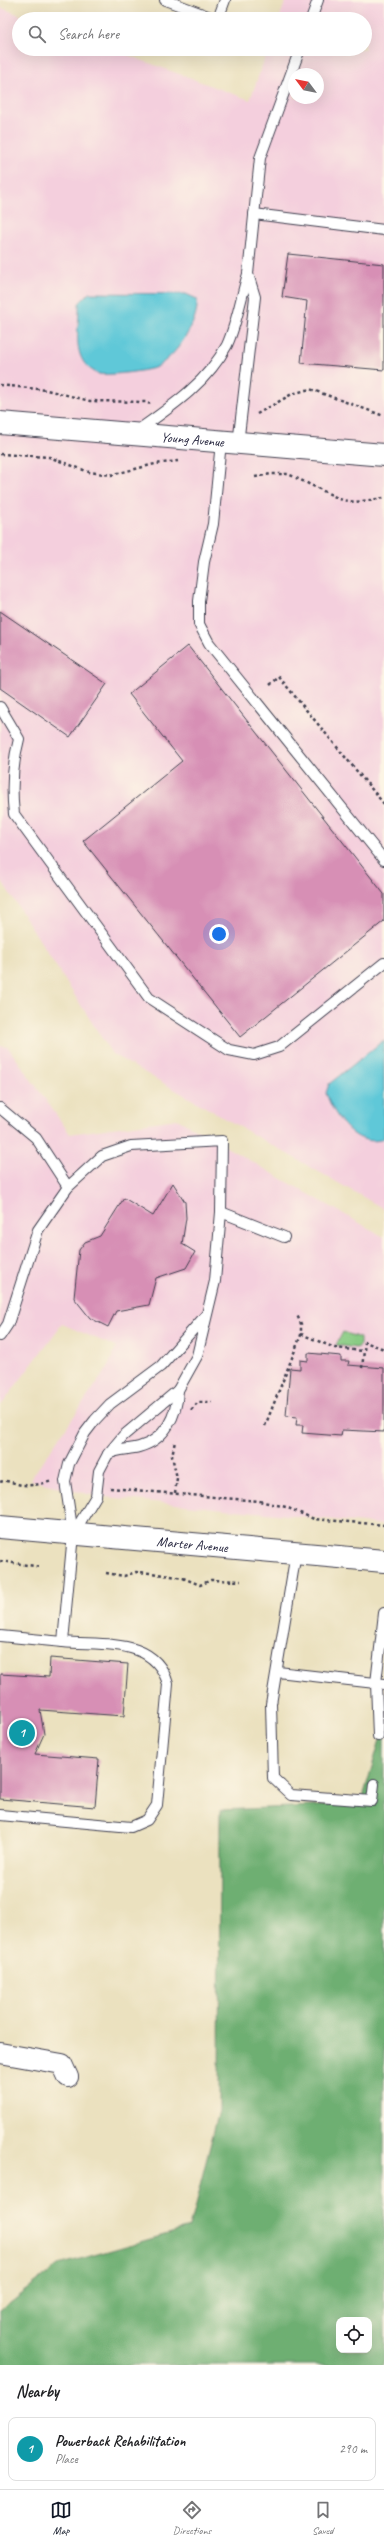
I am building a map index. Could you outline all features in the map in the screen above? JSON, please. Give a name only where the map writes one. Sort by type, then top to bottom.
[{"type":"main road","name":"Young Avenue","points":[[0,423],[230,443],[384,454]]},
{"type":"main road","name":"Marter Avenue","points":[[0,1527],[384,1561]]},
{"type":"street","points":[[0,2053],[62,2064],[68,2077]]},
{"type":"lane","points":[[165,0],[198,12]]},
{"type":"lane","points":[[220,12],[225,0]]},
{"type":"lane","points":[[314,12],[318,0]]},
{"type":"lane","points":[[131,435],[180,401],[208,372],[220,356],[231,334],[248,274],[260,158],[297,56]]},
{"type":"lane","points":[[254,214],[384,230]]},
{"type":"lane","points":[[248,274],[256,297],[230,443],[204,562],[199,601],[199,624],[209,643],[384,860]]},
{"type":"lane","points":[[0,707],[19,739],[13,760],[12,781],[14,814],[149,998],[229,1050],[254,1055],[279,1047],[384,963]]},
{"type":"lane","points":[[0,1108],[36,1138],[68,1187]]},
{"type":"lane","points":[[0,1336],[8,1324],[38,1230],[68,1187],[102,1156],[131,1146],[222,1141],[221,1212],[216,1281],[206,1315],[197,1356],[178,1390],[124,1436],[108,1454],[99,1471],[96,1496],[73,1534]]},
{"type":"lane","points":[[221,1212],[284,1237]]},
{"type":"lane","points":[[63,1642],[73,1534],[64,1481],[69,1464],[85,1432],[110,1404],[161,1366],[206,1315]]},
{"type":"lane","points":[[108,1454],[138,1447],[160,1435],[169,1425],[175,1413],[178,1390]]},
{"type":"lane","points":[[296,1554],[278,1672],[271,1704],[273,1778],[291,1795],[372,1801],[374,1784]]},
{"type":"lane","points":[[378,1736],[384,1613]]},
{"type":"lane","points":[[0,1636],[135,1648],[147,1653],[157,1660],[165,1672],[168,1684],[157,1805],[147,1820],[131,1827],[0,1815]]},
{"type":"lane","points":[[278,1672],[380,1683]]},
{"type":"path","points":[[0,385],[47,390],[90,400],[146,402],[150,404]]},
{"type":"path","points":[[257,414],[292,394],[310,389],[384,416]]},
{"type":"path","points":[[0,454],[49,457],[89,472],[111,475],[155,464],[178,461]]},
{"type":"path","points":[[255,477],[271,474],[288,474],[342,500],[355,502],[384,498]]},
{"type":"path","points":[[270,685],[279,677],[384,804]]},
{"type":"path","points":[[265,1426],[301,1334],[297,1316]]},
{"type":"path","points":[[301,1334],[335,1348],[362,1351]]},
{"type":"path","points":[[362,1368],[362,1351],[365,1342],[384,1349]]},
{"type":"path","points":[[191,1412],[198,1402],[212,1402]]},
{"type":"path","points":[[175,1493],[177,1478],[172,1456],[178,1436]]},
{"type":"path","points":[[0,1482],[4,1480],[23,1485],[41,1485],[54,1480]]},
{"type":"path","points":[[108,1487],[266,1502],[286,1507],[314,1519],[384,1525]]},
{"type":"path","points":[[0,1561],[41,1567]]},
{"type":"path","points":[[106,1573],[124,1576],[136,1572],[151,1573],[183,1578],[194,1585],[200,1585],[211,1580],[240,1581]]},
{"type":"shaded area","points":[[286,0],[384,0],[384,1209],[112,1054],[0,878],[0,7],[12,12],[12,56],[130,56],[250,100],[266,56],[372,56],[372,12],[282,12]]},
{"type":"shaded area","points":[[0,1046],[8,1047],[70,1134],[177,1119],[384,1237],[384,1525],[96,1496],[30,1480],[108,1367],[116,1347],[62,1324],[0,1407]]},
{"type":"green space","points":[[343,1332],[360,1338],[360,1345],[356,1348],[336,1345]]},
{"type":"green space","points":[[384,1726],[384,2365],[0,2365],[0,2311],[59,2265],[189,2228],[219,2111],[220,1810],[361,1804]]},
{"type":"water","points":[[89,293],[186,294],[197,299],[197,308],[190,328],[178,348],[162,363],[154,368],[143,370],[117,374],[99,374],[88,368],[82,359],[78,343],[79,303]]},
{"type":"water","points":[[384,1040],[384,1139],[374,1141],[355,1135],[347,1128],[334,1111],[326,1093],[329,1084]]},
{"type":"building","points":[[288,254],[384,264],[384,370],[301,363],[307,301],[282,297]]},
{"type":"building","points":[[0,611],[107,684],[70,737],[0,688]]},
{"type":"building","points":[[188,646],[384,894],[384,921],[240,1037],[83,841],[182,761],[129,694]]},
{"type":"building","points":[[173,1183],[185,1202],[186,1218],[182,1244],[195,1252],[186,1268],[156,1278],[149,1305],[116,1311],[108,1327],[90,1318],[74,1298],[79,1250],[85,1242],[100,1236],[124,1198],[153,1216]]},
{"type":"building","points":[[308,1353],[341,1356],[341,1361],[349,1361],[348,1365],[384,1368],[384,1432],[342,1430],[341,1436],[302,1433],[303,1425],[296,1425],[297,1417],[286,1416],[290,1368],[300,1369],[300,1360],[308,1361]]},
{"type":"building","points":[[50,1658],[128,1664],[124,1716],[40,1710],[44,1734],[35,1754],[99,1759],[95,1807],[0,1799],[0,1674],[49,1677]]},
{"type":"place","name":"Powerback Rehabilitation","points":[[22,1733]]}]
